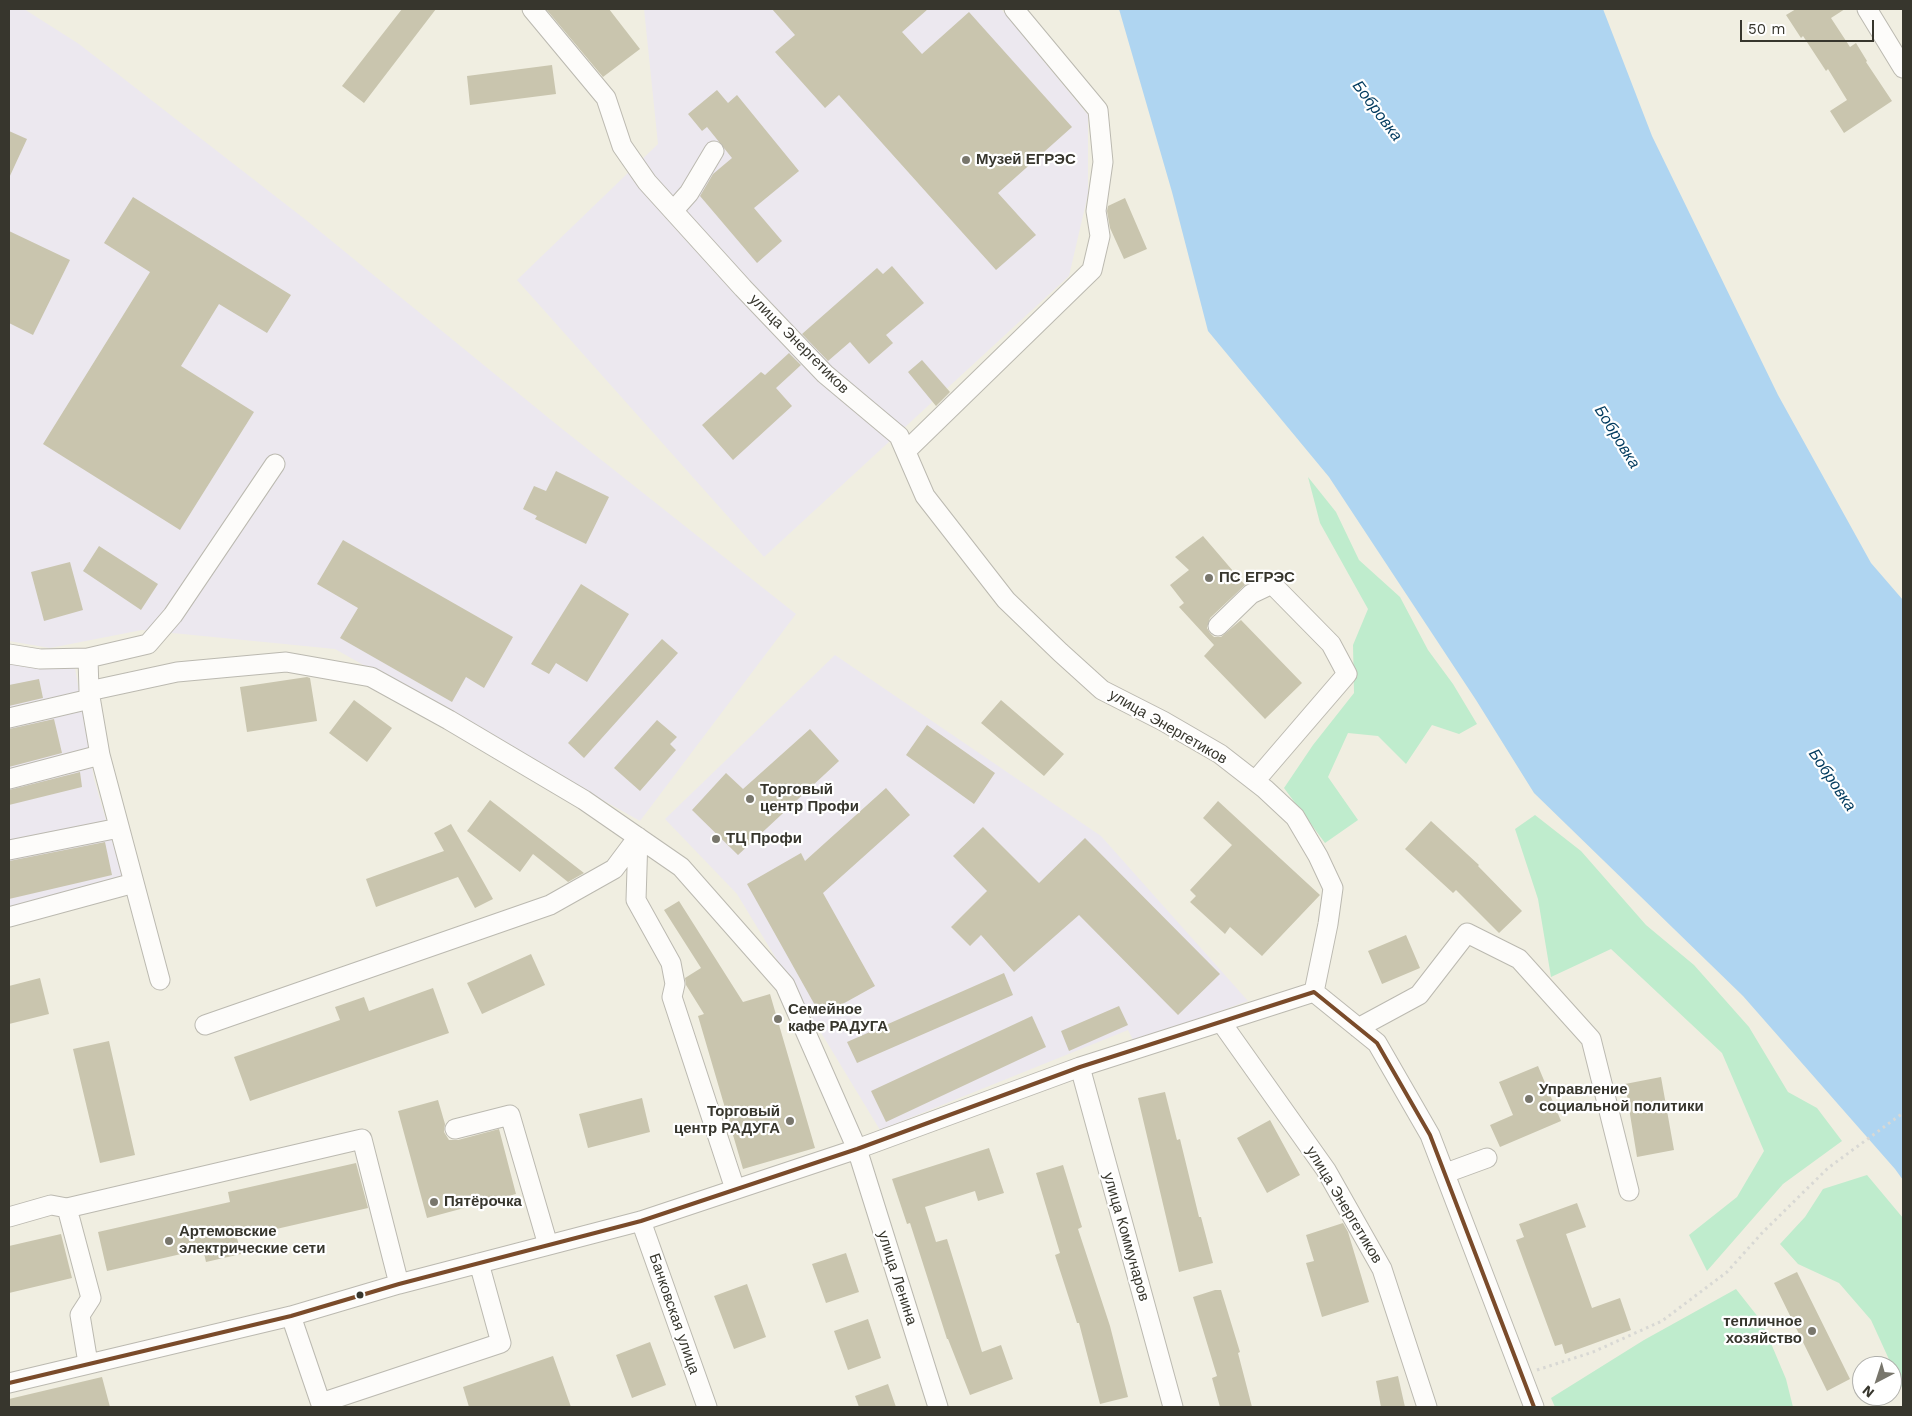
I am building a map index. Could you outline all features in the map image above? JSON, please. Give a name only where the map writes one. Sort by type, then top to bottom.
[{"type":"street","name":"улица Энергетиков","points":[[532,9],[606,98],[622,146],[647,182],[743,288],[825,374],[899,436],[925,496],[1006,600],[1102,690],[1163,721],[1220,754],[1295,817],[1318,856],[1333,888],[1328,924],[1314,992]]},
{"type":"street","points":[[906,451],[1092,270],[1100,236],[1096,211],[1103,162],[1098,110],[1014,9]]},
{"type":"street","points":[[1867,9],[1903,68]]},
{"type":"street","points":[[673,211],[688,193],[714,151]]},
{"type":"street","points":[[9,654],[40,659],[88,658],[148,644],[173,615],[275,464]]},
{"type":"street","points":[[1218,626],[1251,594],[1272,584],[1331,644],[1348,674],[1255,782]]},
{"type":"street","points":[[88,658],[89,695],[100,755],[160,980]]},
{"type":"street","name":"улица Ленина","points":[[9,718],[177,672],[286,662],[370,676],[449,720],[584,800],[681,867],[785,985],[857,1149],[938,1407]]},
{"type":"street","points":[[9,778],[100,755]]},
{"type":"street","points":[[9,850],[120,828]]},
{"type":"street","points":[[205,1025],[550,905],[614,869],[638,837]]},
{"type":"street","points":[[638,837],[636,900],[671,963],[675,984],[672,997],[735,1190]]},
{"type":"street","points":[[9,917],[134,884]]},
{"type":"street","points":[[1358,1028],[1419,996],[1467,933],[1519,959],[1591,1039],[1629,1191]]},
{"type":"street","points":[[9,1383],[291,1316],[399,1284],[641,1221],[857,1149],[1080,1067],[1314,992],[1378,1043],[1430,1135],[1534,1407]]},
{"type":"street","name":"улица Энергетиков","points":[[1221,1022],[1326,1170],[1382,1269],[1427,1407]]},
{"type":"street","name":"улица Коммунаров","points":[[1080,1067],[1173,1407]]},
{"type":"street","points":[[455,1129],[510,1115],[548,1245]]},
{"type":"street","points":[[9,1217],[51,1205],[66,1208],[362,1139],[399,1284]]},
{"type":"street","points":[[1446,1173],[1487,1158]]},
{"type":"street","points":[[66,1208],[91,1298],[80,1315],[88,1363]]},
{"type":"street","name":"Банковская улица","points":[[641,1221],[707,1407]]},
{"type":"street","points":[[291,1316],[322,1405],[501,1343],[479,1263]]},
{"type":"path","points":[[1522,1375],[1593,1352],[1662,1321],[1727,1272],[1762,1233],[1828,1168],[1903,1113]]},
{"type":"shaded area","points":[[9,9],[24,9],[79,44],[306,220],[556,424],[796,614],[640,821],[335,649],[142,630],[50,648],[9,641]]},
{"type":"shaded area","points":[[644,9],[1001,9],[1088,115],[1088,194],[1069,276],[764,557],[517,280],[658,144]]},
{"type":"shaded area","points":[[835,655],[1101,836],[1248,1001],[1134,1042],[1128,1030],[880,1130],[737,894],[665,819]]},
{"type":"shaded area","points":[[9,663],[75,668],[94,779],[123,878],[9,908]]},
{"type":"green space","points":[[1308,477],[1336,512],[1359,560],[1400,597],[1428,650],[1453,684],[1477,724],[1459,734],[1432,725],[1406,764],[1378,736],[1348,733],[1328,777],[1358,820],[1325,843],[1284,788],[1313,745],[1354,693],[1353,645],[1368,609],[1320,523]]},
{"type":"green space","points":[[1535,815],[1581,851],[1646,925],[1694,965],[1749,1027],[1788,1092],[1817,1108],[1842,1141],[1783,1184],[1707,1271],[1689,1235],[1737,1197],[1764,1151],[1722,1053],[1611,949],[1551,977],[1538,899],[1515,829]]},
{"type":"green space","points":[[1867,1175],[1903,1218],[1903,1390],[1902,1356],[1887,1356],[1871,1320],[1839,1283],[1798,1264],[1780,1244],[1805,1217],[1823,1189]]},
{"type":"green space","points":[[1736,1289],[1762,1322],[1786,1379],[1793,1407],[1555,1407],[1551,1398],[1644,1340]]},
{"type":"water","name":"Бобровка","points":[[1119,9],[1603,9],[1652,136],[1778,395],[1871,563],[1903,600],[1903,1180],[1743,996],[1534,793],[1476,700],[1329,477],[1208,331],[1172,192]]},
{"type":"building","points":[[402,9],[436,9],[364,103],[342,86]]},
{"type":"building","points":[[546,9],[609,9],[640,49],[603,77]]},
{"type":"building","name":"Музей ЕГРЭС","points":[[772,9],[928,9],[902,32],[922,54],[969,12],[1072,127],[998,193],[1036,235],[996,270],[839,95],[825,108],[775,52],[795,35]]},
{"type":"building","points":[[1796,9],[1845,9],[1831,18],[1850,47],[1856,43],[1866,62],[1892,101],[1844,133],[1830,111],[1847,100],[1828,69],[1826,71],[1803,36],[1801,38],[1786,15]]},
{"type":"building","points":[[552,65],[556,94],[470,105],[467,76]]},
{"type":"building","points":[[717,90],[728,103],[737,95],[799,171],[754,208],[782,241],[757,263],[700,196],[713,174],[732,158],[707,127],[702,131],[688,114]]},
{"type":"building","points":[[9,131],[27,139],[9,178]]},
{"type":"building","points":[[133,197],[291,295],[267,333],[219,304],[181,366],[254,412],[180,530],[43,444],[150,272],[104,243]]},
{"type":"building","points":[[1125,198],[1147,249],[1124,259],[1110,228],[1107,211],[1108,206]]},
{"type":"building","points":[[9,231],[70,260],[33,335],[9,323]]},
{"type":"building","points":[[892,266],[924,303],[886,335],[893,343],[869,364],[850,342],[828,361],[802,334],[877,268],[883,274]]},
{"type":"building","points":[[789,353],[801,365],[776,388],[792,406],[733,460],[702,425],[761,372],[765,375]]},
{"type":"building","points":[[922,360],[950,392],[936,406],[908,372]]},
{"type":"building","points":[[556,471],[609,497],[586,544],[535,519],[537,516],[523,509],[534,486],[546,491]]},
{"type":"building","points":[[1203,536],[1245,585],[1210,618],[1207,628],[1210,633],[1214,637],[1221,637],[1241,620],[1302,683],[1265,719],[1204,656],[1214,645],[1179,607],[1184,603],[1170,585],[1189,570],[1175,557]]},
{"type":"building","points":[[343,540],[513,637],[484,688],[466,677],[452,702],[340,638],[358,608],[317,584]]},
{"type":"building","points":[[99,546],[158,584],[141,610],[83,571]]},
{"type":"building","points":[[70,562],[83,610],[44,621],[31,572]]},
{"type":"building","points":[[581,584],[629,614],[587,682],[556,663],[549,674],[531,664]]},
{"type":"building","points":[[662,639],[678,653],[584,758],[568,743]]},
{"type":"building","points":[[310,678],[317,721],[247,732],[240,687]]},
{"type":"building","points":[[39,679],[43,698],[9,706],[9,685]]},
{"type":"building","points":[[354,700],[392,728],[367,762],[329,733]]},
{"type":"building","points":[[1001,700],[1064,754],[1044,776],[981,723]]},
{"type":"building","points":[[54,719],[62,753],[9,767],[9,729]]},
{"type":"building","points":[[657,720],[677,737],[670,744],[676,750],[640,791],[614,768]]},
{"type":"building","points":[[927,725],[995,773],[974,804],[906,755]]},
{"type":"building","name":"Торговый центр Профи","points":[[810,729],[839,761],[738,855],[692,810],[726,773],[743,789]]},
{"type":"building","points":[[80,772],[82,787],[9,805],[9,790]]},
{"type":"building","points":[[886,788],[910,815],[823,893],[875,986],[821,1016],[747,884],[801,853],[805,861]]},
{"type":"building","points":[[490,800],[584,873],[568,882],[533,854],[520,872],[467,831]]},
{"type":"building","points":[[1218,801],[1320,895],[1262,956],[1230,927],[1225,934],[1190,902],[1196,896],[1190,890],[1232,845],[1203,818]]},
{"type":"building","points":[[1431,821],[1479,865],[1522,911],[1499,933],[1456,890],[1453,893],[1405,849]]},
{"type":"building","points":[[451,824],[493,899],[475,908],[458,877],[376,907],[366,879],[444,851],[434,833]]},
{"type":"building","points":[[983,827],[1039,883],[1085,838],[1220,974],[1178,1015],[1079,915],[1014,972],[981,935],[970,946],[951,927],[987,891],[953,856]]},
{"type":"building","points":[[105,842],[112,875],[9,899],[9,861]]},
{"type":"building","points":[[679,901],[743,1002],[770,994],[815,1148],[743,1169],[698,1016],[704,1014],[686,985],[685,978],[701,968],[664,910]]},
{"type":"building","points":[[1406,935],[1420,968],[1382,984],[1368,951]]},
{"type":"building","points":[[531,954],[545,985],[482,1014],[467,983]]},
{"type":"building","points":[[1004,973],[1013,995],[857,1063],[847,1042]]},
{"type":"building","points":[[40,978],[49,1014],[9,1024],[9,986]]},
{"type":"building","points":[[433,988],[449,1033],[250,1101],[234,1057],[340,1020],[335,1007],[364,997],[369,1011]]},
{"type":"building","points":[[1119,1006],[1128,1025],[1069,1051],[1061,1031]]},
{"type":"building","points":[[1032,1016],[1046,1047],[886,1122],[871,1091]]},
{"type":"building","points":[[109,1041],[135,1155],[100,1163],[73,1049]]},
{"type":"building","name":"Управление социальной политики","points":[[1538,1066],[1561,1121],[1500,1147],[1490,1125],[1513,1115],[1499,1082]]},
{"type":"building","points":[[1661,1077],[1674,1150],[1637,1157],[1625,1084]]},
{"type":"building","points":[[1165,1092],[1177,1140],[1180,1139],[1199,1217],[1201,1217],[1213,1263],[1179,1272],[1138,1098]]},
{"type":"building","points":[[642,1098],[650,1132],[588,1148],[579,1114]]},
{"type":"building","points":[[438,1100],[445,1124],[444,1132],[449,1140],[458,1140],[499,1129],[516,1194],[427,1218],[398,1111]]},
{"type":"building","points":[[1270,1120],[1300,1175],[1267,1193],[1237,1138]]},
{"type":"building","points":[[989,1148],[1004,1193],[978,1201],[975,1191],[925,1207],[936,1242],[947,1239],[982,1352],[1001,1345],[1013,1379],[970,1395],[947,1339],[910,1223],[907,1224],[892,1179]]},
{"type":"building","points":[[356,1163],[368,1208],[237,1238],[241,1254],[206,1262],[203,1249],[107,1271],[98,1232],[230,1202],[228,1192]]},
{"type":"building","points":[[1063,1165],[1082,1227],[1078,1229],[1110,1326],[1128,1397],[1100,1404],[1079,1323],[1077,1323],[1055,1255],[1060,1253],[1036,1173]]},
{"type":"building","points":[[1577,1203],[1586,1227],[1566,1234],[1592,1308],[1620,1298],[1631,1330],[1565,1354],[1562,1344],[1555,1346],[1516,1240],[1524,1237],[1519,1224]]},
{"type":"building","points":[[1343,1223],[1348,1232],[1369,1302],[1322,1317],[1306,1263],[1314,1261],[1306,1235]]},
{"type":"building","points":[[61,1234],[72,1278],[9,1293],[9,1246]]},
{"type":"building","points":[[846,1253],[859,1292],[826,1303],[812,1264]]},
{"type":"building","name":"тепличное хозяйство","points":[[1797,1272],[1850,1379],[1827,1391],[1774,1283]]},
{"type":"building","points":[[747,1284],[766,1337],[734,1349],[714,1296]]},
{"type":"building","points":[[1221,1290],[1240,1352],[1238,1353],[1252,1407],[1220,1407],[1212,1378],[1217,1376],[1193,1297]]},
{"type":"building","points":[[868,1319],[881,1358],[848,1370],[834,1331]]},
{"type":"building","points":[[650,1342],[666,1385],[632,1398],[616,1355]]},
{"type":"building","points":[[553,1356],[571,1407],[469,1407],[463,1387]]},
{"type":"building","points":[[1398,1376],[1405,1407],[1381,1407],[1376,1381]]},
{"type":"building","points":[[102,1377],[110,1407],[9,1407],[9,1399]]},
{"type":"building","points":[[888,1384],[896,1407],[859,1407],[855,1396]]},
{"type":"transit line","points":[[9,1383],[291,1316],[399,1284],[641,1221],[857,1149],[1080,1067],[1314,992],[1377,1043],[1430,1135],[1534,1407]]},
{"type":"place","name":"Музей ЕГРЭС","points":[[966,160]]},
{"type":"place","name":"ПС ЕГРЭС","points":[[1209,578]]},
{"type":"place","name":"Торговый центр Профи","points":[[750,799]]},
{"type":"place","name":"ТЦ Профи","points":[[716,839]]},
{"type":"place","name":"Семейное кафе РАДУГА","points":[[778,1019]]},
{"type":"place","name":"Управление социальной политики","points":[[1529,1099]]},
{"type":"place","name":"Торговый центр РАДУГА","points":[[790,1121]]},
{"type":"place","name":"Пятёрочка","points":[[434,1202]]},
{"type":"place","name":"Артемовские электрические сети","points":[[169,1241]]},
{"type":"place","name":"тепличное хозяйство","points":[[1812,1331]]}]
